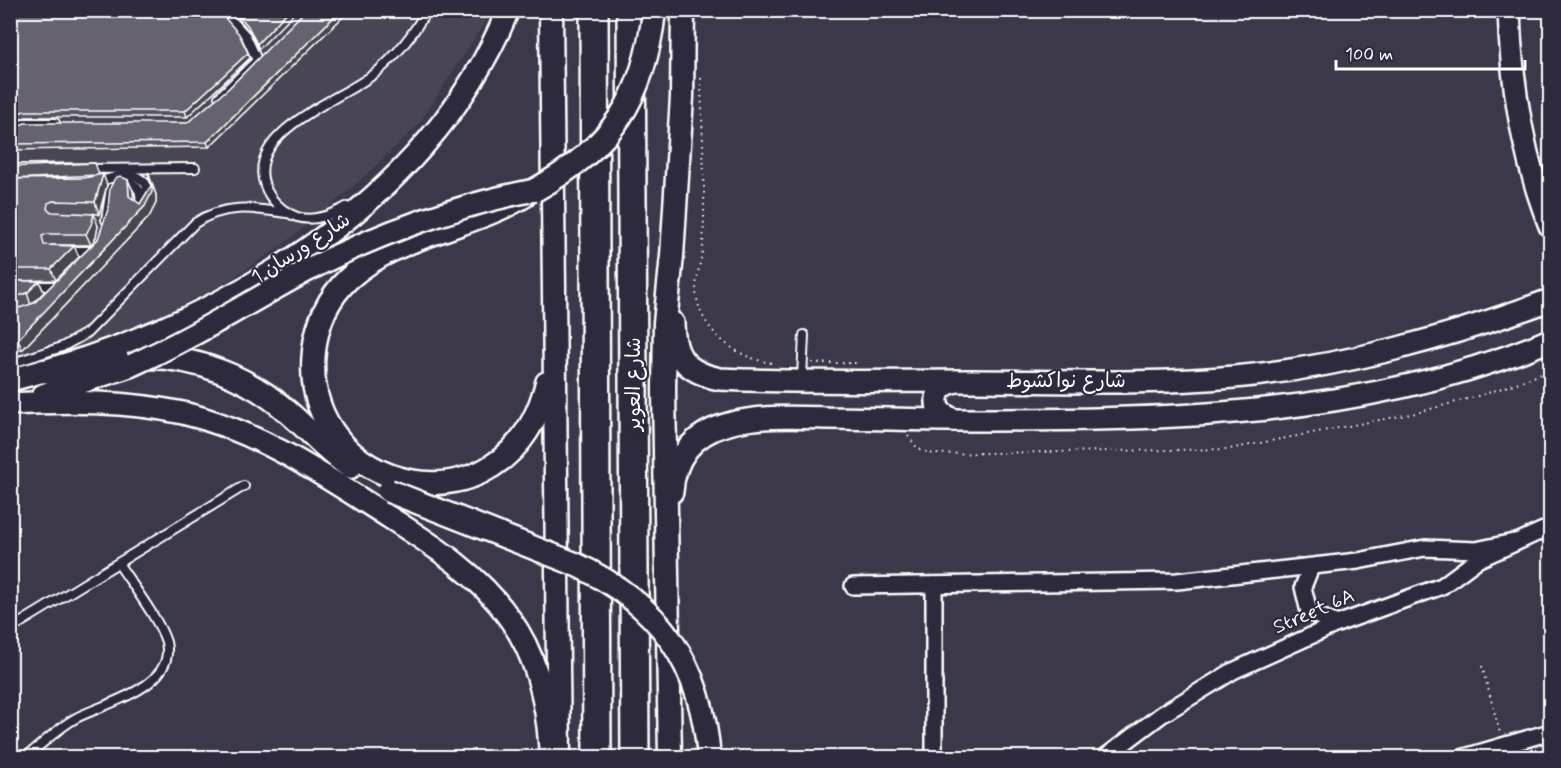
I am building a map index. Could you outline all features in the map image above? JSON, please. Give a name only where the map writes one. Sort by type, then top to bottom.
[{"type":"highway","name":"شارع العوير","points":[[594,10],[597,758]]},
{"type":"highway","name":"شارع العوير","points":[[635,758],[646,11]]},
{"type":"main road","points":[[551,10],[559,758]]},
{"type":"main road","points":[[670,758],[664,378],[665,323],[672,256],[682,97],[683,10]]},
{"type":"main road","points":[[554,319],[548,381],[541,408],[528,433],[510,454],[487,470],[461,480],[434,484],[417,483],[395,478],[367,465],[343,445],[326,419],[315,390],[312,365],[321,318],[328,303],[350,277],[395,250],[494,210],[535,190],[568,171],[596,147],[621,118],[638,85],[647,58],[646,11]]},
{"type":"main road","points":[[43,371],[63,372],[107,361],[147,357],[198,364],[224,372],[267,394],[339,459],[389,491],[605,578],[628,594],[661,626],[683,656],[695,681],[702,708],[709,758]]},
{"type":"street","name":"شارع ورسان 1","points":[[10,380],[138,339],[234,292],[348,219],[406,166],[437,132],[470,85],[508,10]]},
{"type":"street","points":[[1509,10],[1512,64],[1522,131],[1534,179],[1551,226]]},
{"type":"street","points":[[11,404],[132,365],[169,348],[348,251],[475,204],[535,190]]},
{"type":"street","name":"شارع نواكشوط","points":[[672,256],[675,348],[682,360],[705,376],[720,379],[802,372],[956,381],[1162,380],[1233,377],[1314,367],[1395,350],[1440,338],[1551,300]]},
{"type":"street","name":"شارع نواكشوط","points":[[668,562],[673,479],[677,462],[690,445],[707,432],[727,424],[782,417],[953,420],[1155,417],[1235,413],[1314,404],[1392,389],[1458,371],[1551,340]]},
{"type":"street","points":[[953,420],[939,411],[937,395],[941,387],[956,381]]},
{"type":"street","points":[[11,404],[116,403],[185,414],[219,424],[302,462],[419,536],[481,583],[512,621],[534,664],[541,688],[551,758]]},
{"type":"street","name":"Street 6A","points":[[1104,758],[1190,697],[1262,658],[1337,624],[1436,588],[1477,560],[1551,527]]},
{"type":"street","points":[[853,586],[1113,584],[1311,567],[1425,548],[1486,549],[1514,542]]},
{"type":"street","points":[[1446,548],[1454,565],[1452,579]]},
{"type":"street","points":[[1262,658],[1279,644],[1298,634],[1306,624],[1310,612],[1303,587],[1311,567]]},
{"type":"street","points":[[1236,574],[1253,580],[1284,578],[1303,587]]},
{"type":"street","points":[[934,585],[934,758]]},
{"type":"street","points":[[1310,612],[1337,624]]},
{"type":"street","points":[[1461,758],[1551,732]]},
{"type":"lane","points":[[222,10],[246,36],[257,60]]},
{"type":"lane","points":[[290,214],[270,197],[263,181],[262,164],[270,146],[282,131],[378,71],[408,40],[427,10]]},
{"type":"lane","points":[[210,106],[266,52]]},
{"type":"lane","points":[[10,130],[26,123],[61,123]]},
{"type":"lane","points":[[10,364],[62,347],[87,333],[205,217],[236,207],[290,214],[307,219],[334,213],[406,166]]},
{"type":"lane","points":[[80,169],[195,168]]},
{"type":"lane","points":[[88,183],[122,174],[138,176],[148,189],[148,202],[141,207],[141,195],[137,186],[129,182],[120,182],[110,192],[104,232]]},
{"type":"lane","points":[[95,218],[106,220]]},
{"type":"lane","points":[[86,258],[101,242]]},
{"type":"lane","points":[[62,251],[93,251]]},
{"type":"lane","points":[[51,294],[66,279]]},
{"type":"lane","points":[[25,286],[59,286]]},
{"type":"lane","points":[[802,372],[804,335]]},
{"type":"lane","points":[[10,629],[244,486]]},
{"type":"lane","points":[[24,758],[63,726],[149,684],[162,670],[167,652],[162,633],[118,563]]},
{"type":"path","points":[[701,72],[703,244],[696,284],[698,303],[711,328],[736,350],[765,362],[802,372],[861,363]]},
{"type":"path","points":[[905,419],[905,427],[911,443],[925,453],[933,454],[1215,451],[1393,419],[1485,394],[1551,371]]},
{"type":"path","points":[[1482,666],[1503,745]]},
{"type":"shaded area","points":[[11,11],[492,11],[419,124],[353,187],[281,246],[228,281],[165,314],[69,352],[11,368]]},
{"type":"building","points":[[10,10],[218,10],[239,34],[248,53],[185,111],[24,111],[10,117]]},
{"type":"building","points":[[234,10],[289,10],[257,44],[248,26]]},
{"type":"building","points":[[306,10],[341,10],[207,142],[10,144],[10,129],[25,123],[187,123],[229,88]]},
{"type":"building","points":[[95,163],[10,167],[10,164]]},
{"type":"building","points":[[148,172],[152,184],[152,192],[145,206],[18,339],[10,339],[10,311],[34,303],[98,239],[108,209],[110,188],[115,178],[120,176],[128,180],[129,196],[140,204],[151,186]]},
{"type":"building","points":[[103,174],[95,202],[53,201],[48,203],[47,209],[52,212],[94,214],[86,234],[42,236],[44,245],[74,246],[51,269],[10,269],[10,179],[84,178]]},
{"type":"building","points":[[10,281],[39,281],[27,293],[10,299]]}]
